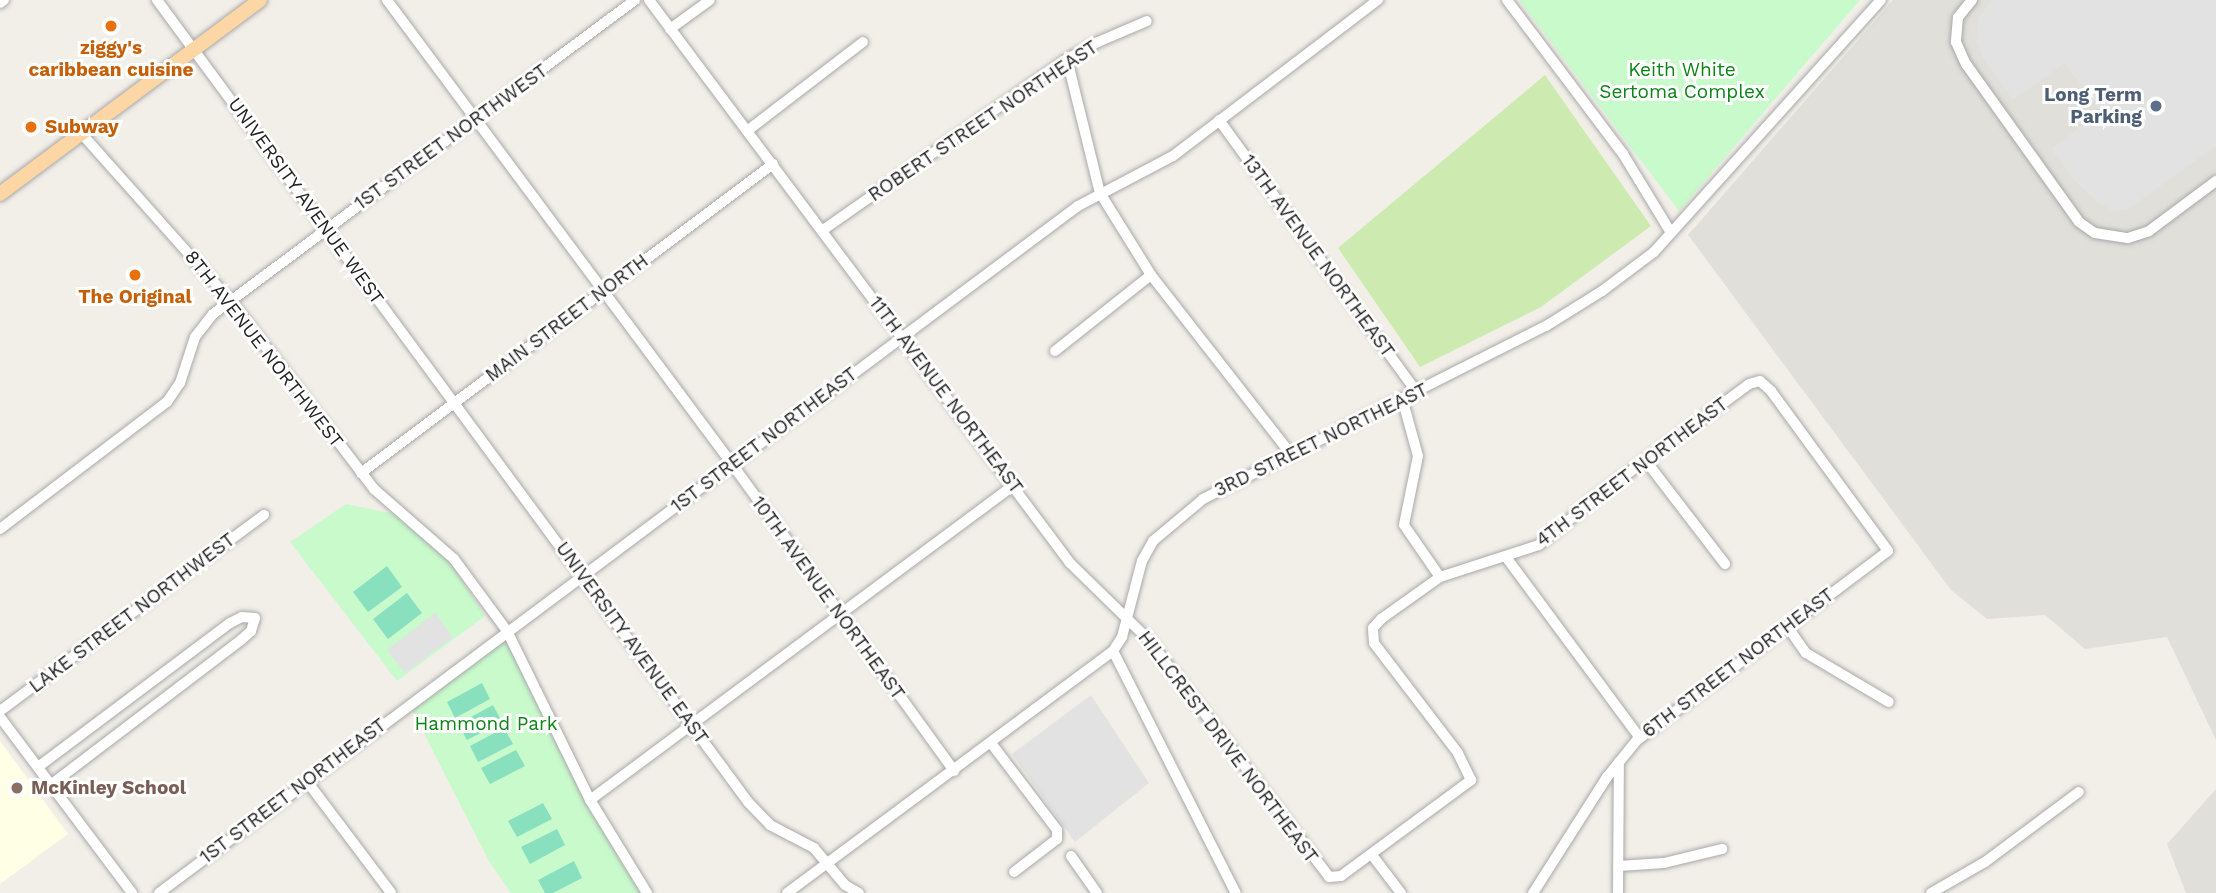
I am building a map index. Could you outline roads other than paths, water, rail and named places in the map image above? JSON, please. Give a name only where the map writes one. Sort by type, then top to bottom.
[{"type":"main road","points":[[0,194],[260,0]]},
{"type":"street","points":[[0,3],[4,0]]},
{"type":"street","name":"UNIVERSITY AVENUE WEST","points":[[157,0],[454,403]]},
{"type":"street","name":"10TH AVENUE NORTHEAST","points":[[387,0],[732,464],[954,771]]},
{"type":"street","name":"1ST STREET NORTHWEST","points":[[0,529],[167,402],[180,383],[200,328],[230,300],[635,0]]},
{"type":"street","name":"11TH AVENUE NORTHEAST","points":[[649,0],[1076,570],[1128,617]]},
{"type":"street","points":[[670,29],[710,0]]},
{"type":"street","name":"1ST STREET NORTHEAST","points":[[159,893],[306,780],[902,336],[1100,192],[1173,156],[1378,0]]},
{"type":"street","points":[[1507,0],[1623,155],[1670,231]]},
{"type":"street","name":"3RD STREET NORTHEAST","points":[[787,893],[1113,651],[1122,637],[1142,561],[1163,529],[1203,499],[1546,326],[1602,291],[1654,252],[1670,231],[1881,0]]},
{"type":"street","points":[[1972,0],[1958,18],[1956,42],[1966,64],[2079,222],[2095,233],[2128,238],[2148,231],[2216,181]]},
{"type":"street","name":"ROBERT STREET NORTHEAST","points":[[823,230],[1067,60],[1147,21]]},
{"type":"street","points":[[747,131],[863,42]]},
{"type":"street","points":[[1067,60],[1100,192],[1151,275],[1290,453]]},
{"type":"street","name":"13TH AVENUE NORTHEAST","points":[[1219,120],[1417,393]]},
{"type":"street","name":"8TH AVENUE NORTHWEST","points":[[81,134],[230,300],[361,473],[382,496],[443,546],[507,631],[590,800],[647,893]]},
{"type":"street","name":"MAIN STREET NORTH","points":[[361,473],[774,164]]},
{"type":"street","points":[[1055,351],[1151,275]]},
{"type":"street","name":"4TH STREET NORTHEAST","points":[[1372,855],[1471,780],[1458,753],[1374,643],[1373,628],[1440,577],[1539,545],[1749,384],[1760,381],[1771,391],[1888,551]]},
{"type":"street","points":[[1402,398],[1418,456],[1404,525],[1440,577]]},
{"type":"street","name":"UNIVERSITY AVENUE EAST","points":[[454,403],[759,815],[770,825],[808,843],[845,885],[859,893]]},
{"type":"street","points":[[1646,461],[1725,564]]},
{"type":"street","points":[[590,800],[1014,485]]},
{"type":"street","name":"LAKE STREET NORTHWEST","points":[[0,711],[264,514]]},
{"type":"street","name":"6TH STREET NORTHEAST","points":[[1533,893],[1619,762],[1640,738],[1888,551]]},
{"type":"street","points":[[1506,556],[1640,738]]},
{"type":"street","points":[[38,767],[230,623],[242,617],[255,618],[251,631],[241,640],[51,785]]},
{"type":"street","name":"HILLCREST DRIVE NORTHEAST","points":[[1128,617],[1148,639],[1329,877],[1341,876],[1372,855]]},
{"type":"street","points":[[1787,626],[1806,653],[1889,702]]},
{"type":"street","points":[[1113,651],[1232,891]]},
{"type":"street","points":[[0,718],[132,893]]},
{"type":"street","points":[[991,743],[1057,830],[1057,839],[1014,873]]},
{"type":"street","points":[[1618,893],[1619,762]]},
{"type":"street","points":[[306,780],[391,893]]},
{"type":"street","points":[[1931,893],[1985,862],[2079,792]]},
{"type":"street","points":[[1619,866],[1664,863],[1722,849]]},
{"type":"street","points":[[1372,855],[1401,893]]},
{"type":"street","points":[[1071,856],[1097,893]]},
{"type":"place","name":"ziggy's caribbean cuisine","points":[[111,26]]},
{"type":"place","name":"Long Term Parking","points":[[2156,106]]},
{"type":"place","name":"Subway","points":[[31,127]]},
{"type":"place","name":"The Original","points":[[135,275]]},
{"type":"place","name":"McKinley School","points":[[17,788]]},
{"type":"park label","name":"Keith White Sertoma Complex","points":[[1682,81]]},
{"type":"park label","name":"Hammond Park","points":[[486,724]]}]
